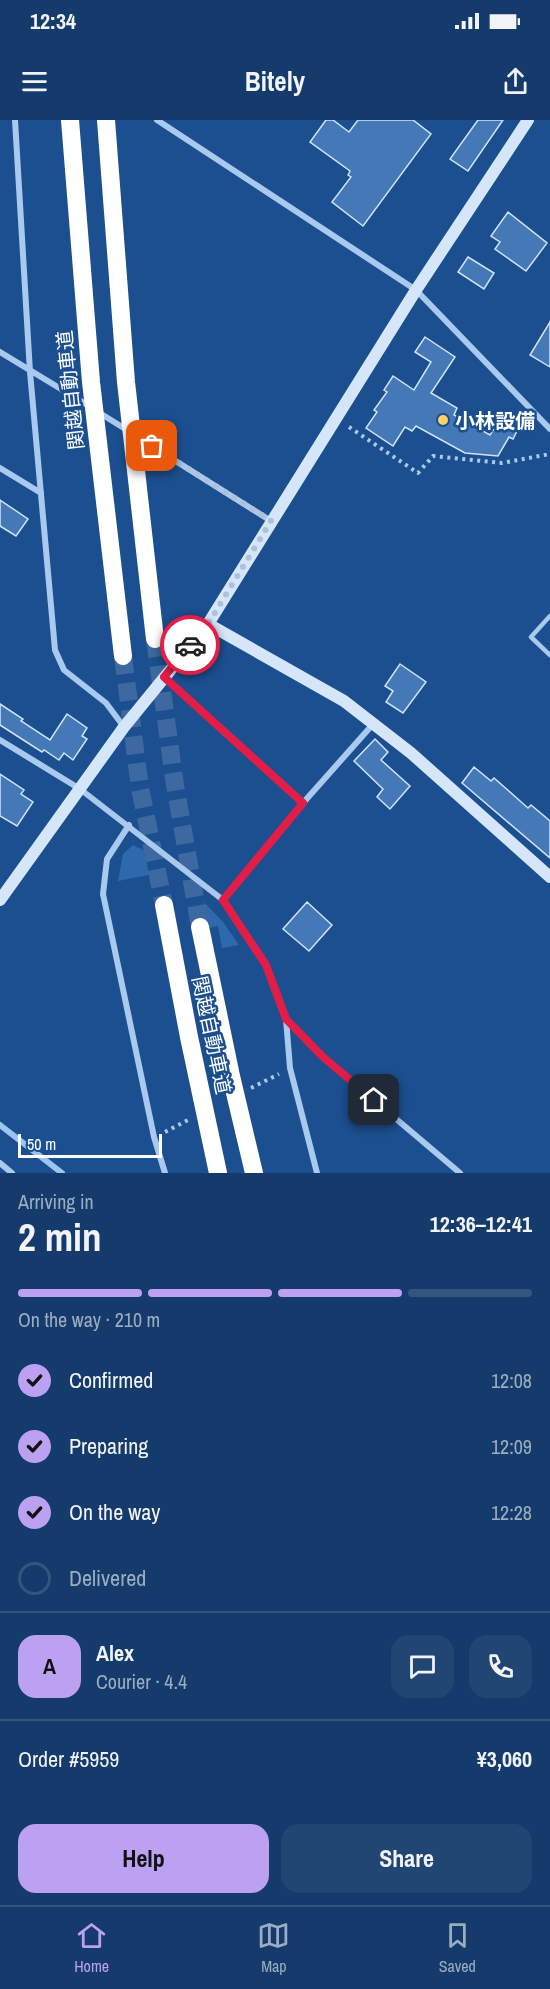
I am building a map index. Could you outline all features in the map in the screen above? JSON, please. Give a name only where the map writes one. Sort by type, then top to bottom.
[{"type":"highway","name":"関越自動車道","points":[[70,120],[91,382],[123,656]]},
{"type":"highway","points":[[106,120],[126,382],[155,639]]},
{"type":"highway","name":"関越自動車道","points":[[164,905],[218,1173]]},
{"type":"highway","name":"関越自動車道","points":[[200,927],[254,1173]]},
{"type":"street","points":[[15,120],[30,372],[55,650],[64,670],[106,703],[124,727]]},
{"type":"street","points":[[157,120],[416,290],[550,429]]},
{"type":"street","points":[[0,900],[124,727],[208,624],[416,290],[528,120]]},
{"type":"street","points":[[0,352],[271,521]]},
{"type":"street","points":[[0,468],[41,492]]},
{"type":"street","points":[[208,624],[344,701],[374,723],[411,753],[550,878]]},
{"type":"street","points":[[164,677],[303,803]]},
{"type":"street","points":[[223,900],[303,803],[374,723]]},
{"type":"street","points":[[0,740],[80,789],[223,900],[266,965],[286,1019],[290,1068],[318,1173]]},
{"type":"street","points":[[129,825],[107,859],[103,894],[154,1137],[165,1173]]},
{"type":"street","points":[[286,1019],[323,1057],[460,1173]]},
{"type":"street","points":[[0,1164],[12,1173]]},
{"type":"lane","points":[[550,615],[531,637],[550,655]]},
{"type":"path","points":[[336,418],[418,473],[433,456],[502,463],[550,454]]},
{"type":"shaded area","points":[[133,845],[145,851],[149,875],[118,881],[123,854]]},
{"type":"shaded area","points":[[204,902],[223,922],[239,945],[222,948],[218,926],[208,928]]},
{"type":"building","points":[[326,120],[333,120],[349,132],[358,120],[413,120],[431,134],[363,226],[332,202],[351,177],[348,175],[350,171],[310,142]]},
{"type":"building","points":[[478,120],[503,120],[468,171],[450,159]]},
{"type":"building","points":[[508,212],[547,243],[526,271],[495,249],[500,242],[491,236]]},
{"type":"building","points":[[468,257],[494,273],[484,289],[458,272]]},
{"type":"building","points":[[550,322],[550,367],[530,355]]},
{"type":"building","points":[[425,337],[455,357],[431,393],[457,408],[454,415],[490,435],[504,413],[520,425],[513,439],[509,437],[498,456],[465,453],[416,426],[412,431],[405,427],[393,446],[366,428],[377,412],[374,410],[387,392],[384,390],[393,376],[414,390],[431,362],[415,352]]},
{"type":"building","points":[[0,500],[28,519],[16,536],[0,526]]},
{"type":"building","points":[[400,664],[426,682],[403,713],[386,702],[393,691],[385,686]]},
{"type":"building","points":[[0,704],[50,740],[67,714],[87,728],[82,736],[87,739],[73,760],[64,753],[59,760],[0,725]]},
{"type":"building","points":[[375,739],[388,752],[381,760],[410,786],[390,809],[377,797],[383,789],[354,761]]},
{"type":"building","points":[[474,767],[491,781],[494,778],[528,808],[531,805],[550,821],[550,858],[462,783]]},
{"type":"building","points":[[0,774],[24,790],[21,794],[33,802],[17,826],[0,816]]},
{"type":"building","points":[[307,902],[332,925],[309,951],[283,929]]},
{"type":"waterway","points":[[0,1125],[62,1173]]},
{"type":"tunnel","points":[[155,639],[175,785],[200,927]]},
{"type":"tunnel","points":[[123,656],[140,788],[164,905]]},
{"type":"way so far","points":[[152,446],[271,521],[208,624],[190,645]]},
{"type":"place","name":"小林設備","points":[[443,420]]},
{"type":"route","points":[[190,645],[164,677],[303,803],[223,900],[266,965],[286,1019],[323,1057],[374,1100]]}]
